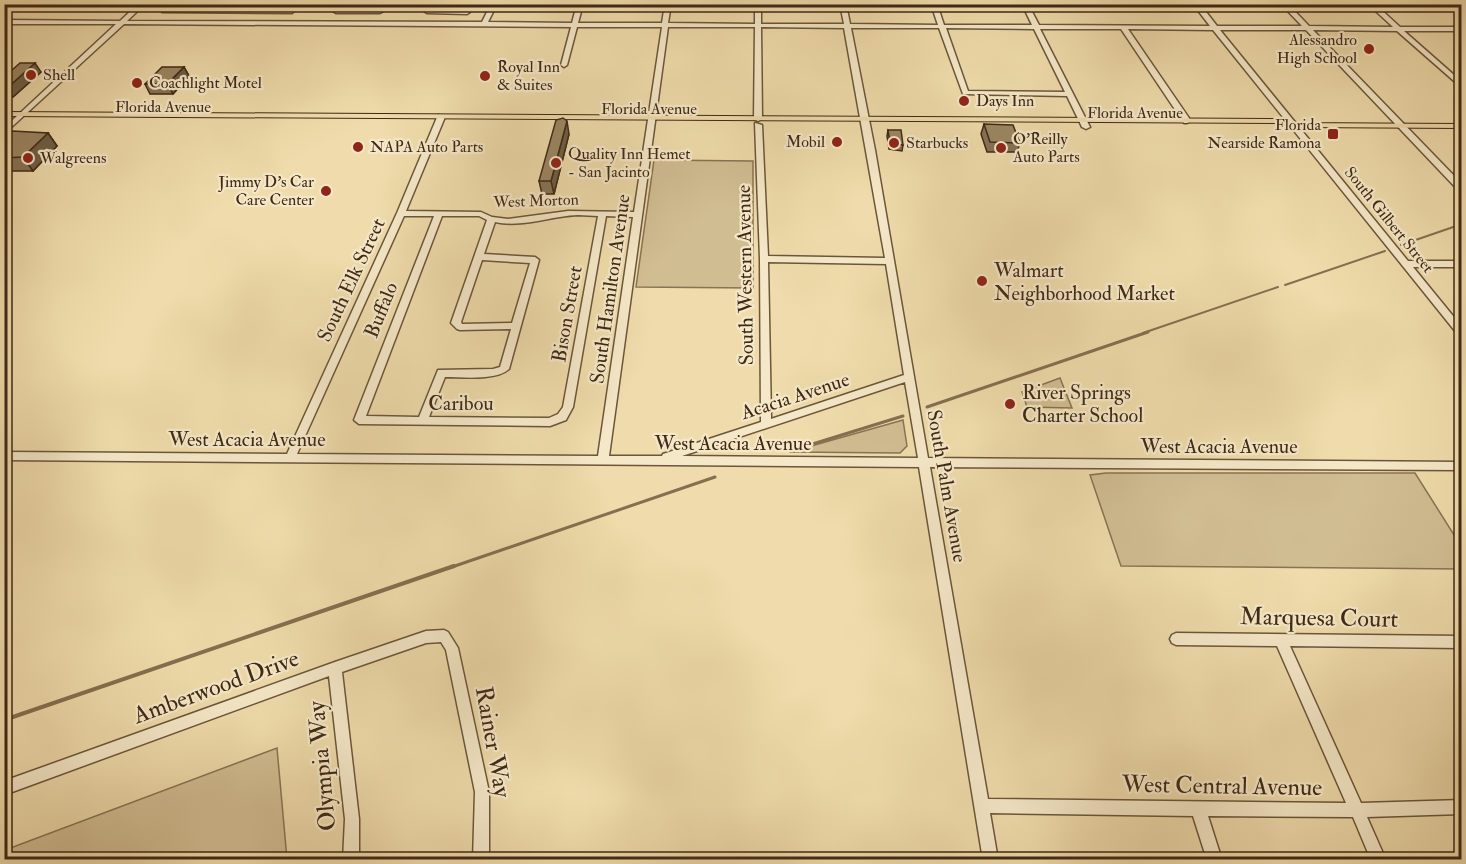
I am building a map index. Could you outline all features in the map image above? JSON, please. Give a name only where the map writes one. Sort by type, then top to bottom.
[{"type":"main road","name":"Florida Avenue","points":[[4,114],[20,118],[186,122],[440,120],[1085,124],[1187,121],[1277,122],[1293,125],[1461,126]]},
{"type":"main road","name":"Florida Avenue","points":[[4,121],[20,118],[302,116],[440,120]]},
{"type":"main road","points":[[186,122],[291,119],[302,116]]},
{"type":"main road","name":"Florida Avenue","points":[[866,123],[961,120],[1135,127],[1286,128],[1293,125]]},
{"type":"main road","points":[[1135,127],[1148,124],[1186,124],[1187,121]]},
{"type":"street","points":[[4,132],[142,4]]},
{"type":"street","points":[[170,4],[164,10],[292,11],[297,4]]},
{"type":"street","points":[[209,10],[214,4]]},
{"type":"street","points":[[248,10],[253,4]]},
{"type":"street","points":[[340,4],[336,11],[380,11],[384,4]]},
{"type":"street","points":[[430,4],[427,11],[467,12],[470,4]]},
{"type":"street","points":[[484,25],[494,4]]},
{"type":"street","points":[[564,65],[580,4]]},
{"type":"street","name":"South Hamilton Avenue","points":[[603,460],[633,215],[652,121],[668,4]]},
{"type":"street","name":"South Western Avenue","points":[[758,4],[758,122],[764,259],[766,424]]},
{"type":"street","name":"South Palm Avenue","points":[[843,4],[890,261],[990,860]]},
{"type":"street","points":[[934,4],[965,93],[1070,94]]},
{"type":"street","points":[[1024,4],[1085,124]]},
{"type":"street","name":"South Gilbert Street","points":[[1196,4],[1461,334]]},
{"type":"street","points":[[1284,4],[1460,187]]},
{"type":"street","points":[[1371,4],[1461,86]]},
{"type":"street","points":[[4,22],[941,28],[1461,28]]},
{"type":"street","points":[[1123,27],[1187,121]]},
{"type":"street","name":"South Elk Street","points":[[290,458],[401,213],[440,120]]},
{"type":"street","name":"West Morton","points":[[401,213],[481,214],[491,221],[540,219],[559,214],[633,215]]},
{"type":"street","name":"Buffalo","points":[[359,420],[439,213]]},
{"type":"street","name":"Bison Street","points":[[562,417],[568,407],[602,215]]},
{"type":"street","points":[[491,221],[456,323],[460,327],[516,327]]},
{"type":"street","points":[[422,421],[441,373],[494,372],[504,369],[535,260],[479,257]]},
{"type":"street","points":[[764,259],[890,261]]},
{"type":"street","points":[[1405,264],[1461,264]]},
{"type":"street","name":"Acacia Avenue","points":[[657,460],[909,377]]},
{"type":"street","name":"Caribou","points":[[359,420],[550,422],[562,417]]},
{"type":"street","name":"West Acacia Avenue","points":[[4,456],[1461,466]]},
{"type":"street","name":"Amberwood Drive","points":[[4,788],[335,668],[426,637],[444,636]]},
{"type":"street","name":"Rainer Way","points":[[444,636],[452,648],[482,792],[481,860]]},
{"type":"street","name":"Marquesa Court","points":[[1176,639],[1461,642]]},
{"type":"street","points":[[1281,640],[1379,860]]},
{"type":"street","name":"Olympia Way","points":[[335,668],[352,819],[351,860]]},
{"type":"street","name":"West Central Avenue","points":[[981,806],[1357,810],[1461,807]]},
{"type":"street","points":[[1198,808],[1215,860]]},
{"type":"shaded area","points":[[654,160],[753,161],[753,288],[636,287]]},
{"type":"shaded area","points":[[1060,378],[1072,408],[1027,407],[1022,392]]},
{"type":"shaded area","points":[[903,420],[907,446],[900,453],[790,452]]},
{"type":"shaded area","points":[[1106,473],[1415,473],[1461,546],[1461,569],[1121,566],[1090,475]]},
{"type":"shaded area","points":[[277,748],[287,859],[5,859],[5,850]]},
{"type":"building","points":[[20,63],[35,63],[4,89],[4,77]]},
{"type":"building","points":[[162,67],[184,67],[167,84],[145,84]]},
{"type":"building","points":[[563,118],[567,121],[551,181],[539,181],[556,120]]},
{"type":"building","points":[[984,124],[1013,125],[1020,143],[990,142]]},
{"type":"building","points":[[888,130],[901,130],[903,145],[890,143]]},
{"type":"building","points":[[12,131],[48,133],[23,157],[4,158],[4,139]]},
{"type":"waterway","points":[[1401,245],[1462,224]]},
{"type":"waterway","points":[[1285,285],[1385,251]]},
{"type":"waterway","points":[[1143,333],[1278,287]]},
{"type":"waterway","points":[[927,407],[1148,332]]},
{"type":"waterway","points":[[790,451],[903,416]]},
{"type":"waterway","points":[[449,568],[715,477]]},
{"type":"waterway","points":[[4,720],[454,566]]},
{"type":"place","name":"Alessandro High School","points":[[1369,49]]},
{"type":"place","name":"Shell","points":[[31,75]]},
{"type":"place","name":"Royal Inn & Suites","points":[[485,76]]},
{"type":"place","name":"Coachlight Motel","points":[[137,83]]},
{"type":"place","name":"Days Inn","points":[[964,101]]},
{"type":"place","name":"Florida Nearside Ramona","points":[[1333,134]]},
{"type":"place","name":"Mobil","points":[[837,142]]},
{"type":"place","name":"Starbucks","points":[[894,143]]},
{"type":"place","name":"NAPA Auto Parts","points":[[358,147]]},
{"type":"place","name":"O'Reilly Auto Parts","points":[[1001,148]]},
{"type":"place","name":"Walgreens","points":[[28,158]]},
{"type":"place","name":"Quality Inn Hemet - San Jacinto","points":[[556,163]]},
{"type":"place","name":"Jimmy D's Car Care Center","points":[[326,191]]},
{"type":"place","name":"Walmart Neighborhood Market","points":[[982,281]]},
{"type":"place","name":"River Springs Charter School","points":[[1010,404]]}]
